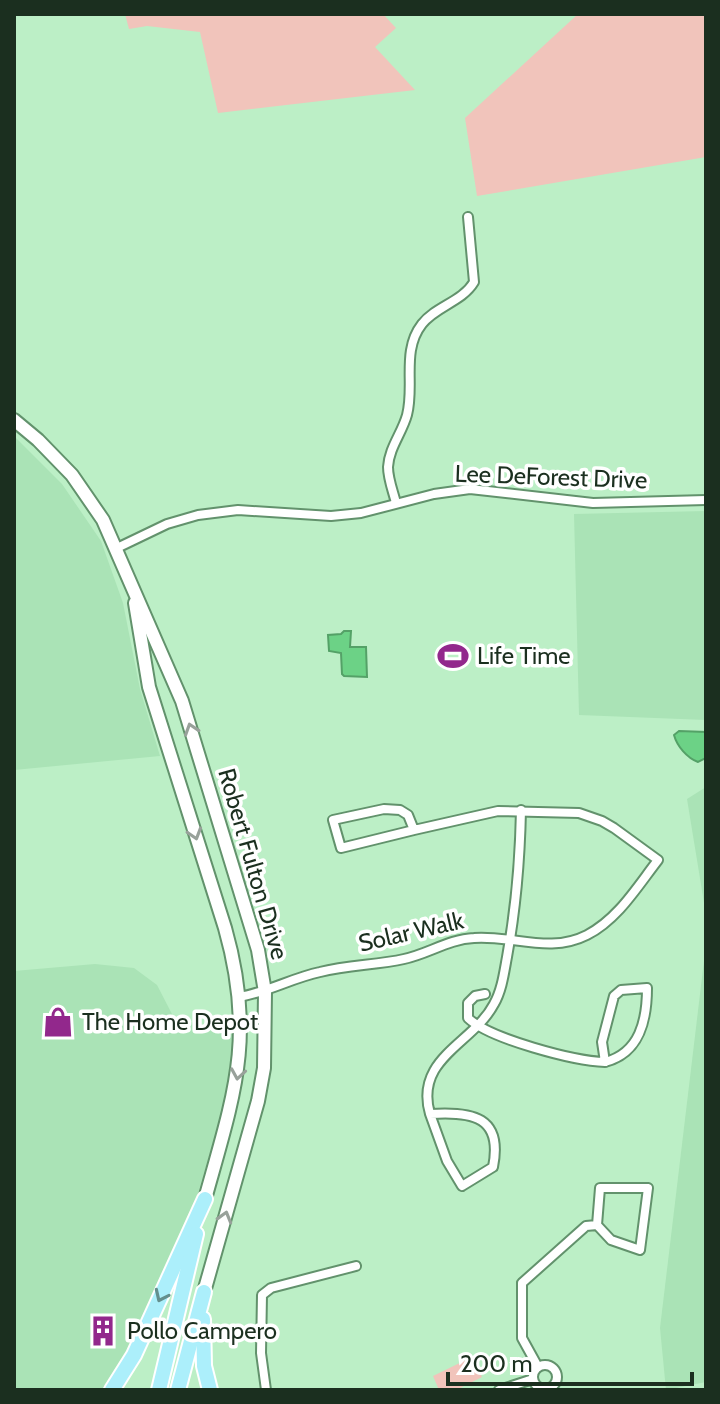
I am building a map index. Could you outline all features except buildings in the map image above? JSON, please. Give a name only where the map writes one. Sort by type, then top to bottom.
[{"type":"main road","points":[[112,1390],[134,1355],[205,1199]]},
{"type":"main road","points":[[159,1390],[205,1199]]},
{"type":"main road","points":[[178,1390],[204,1292]]},
{"type":"main road","points":[[204,1292],[203,1351],[210,1390]]},
{"type":"street","points":[[396,503],[388,467],[409,405],[411,350],[424,322],[461,296],[474,282],[468,217]]},
{"type":"street","name":"Robert Fulton Drive","points":[[14,420],[72,475],[103,520],[117,548],[182,701],[250,918],[265,992],[264,1068],[258,1101],[204,1292]]},
{"type":"street","name":"Lee DeForest Drive","points":[[117,548],[167,524],[198,515],[238,510],[331,516],[373,511],[434,494],[470,489],[593,503],[706,500]]},
{"type":"street","name":"Robert Fulton Drive","points":[[135,596],[149,687],[225,928],[239,997],[242,1025],[235,1095],[205,1199]]},
{"type":"street","points":[[414,830],[408,815],[393,809],[333,820],[341,848],[498,811],[521,810],[519,868],[510,940],[496,1002],[435,1069],[426,1098],[430,1114],[447,1161],[462,1186],[493,1167],[496,1143],[489,1125],[450,1112],[430,1114]]},
{"type":"street","name":"Solar Walk","points":[[239,997],[265,992],[312,974],[407,959],[462,939],[510,940],[543,945],[576,940],[619,911],[658,860],[602,821],[579,813],[521,810]]},
{"type":"street","points":[[485,994],[475,996],[468,1003],[468,1018],[476,1026],[499,1037],[605,1062],[626,1053],[639,1036],[647,988],[621,990],[614,996],[602,1042],[605,1062]]},
{"type":"street","points":[[600,1188],[648,1188],[640,1250],[611,1240],[597,1225],[600,1188]]},
{"type":"street","points":[[538,1367],[522,1338],[522,1283],[580,1229],[597,1225]]},
{"type":"street","points":[[266,1390],[261,1353],[262,1295],[271,1288],[356,1266]]},
{"type":"street","points":[[499,1390],[533,1379],[538,1367],[546,1364],[555,1369],[558,1379],[554,1388],[540,1388],[533,1379]]},
{"type":"shaded area","points":[[125,14],[383,14],[396,28],[375,47],[415,90],[218,113],[200,32],[147,26],[129,29]]},
{"type":"shaded area","points":[[578,14],[706,14],[706,157],[477,196],[465,118]]},
{"type":"shaded area","points":[[14,436],[62,484],[101,541],[123,603],[140,689],[160,756],[14,770]]},
{"type":"shaded area","points":[[706,511],[706,720],[579,715],[574,514]]},
{"type":"shaded area","points":[[351,631],[350,647],[366,647],[367,677],[344,676],[341,653],[329,651],[328,635]]},
{"type":"shaded area","points":[[679,731],[706,732],[706,758],[698,762],[686,755],[674,735]]},
{"type":"shaded area","points":[[706,787],[706,915],[687,799]]},
{"type":"shaded area","points":[[706,944],[706,1382],[666,1390],[660,1328]]},
{"type":"shaded area","points":[[95,964],[134,968],[157,985],[173,1016],[197,1024],[234,1027],[232,1067],[226,1099],[196,1200],[128,1353],[110,1382],[103,1390],[14,1390],[14,971]]},
{"type":"shaded area","points":[[472,1357],[482,1377],[456,1390],[439,1390],[433,1376]]},
{"type":"place","name":"Life Time","points":[[453,656]]},
{"type":"place","name":"The Home Depot","points":[[58,1022]]},
{"type":"place","name":"Pollo Campero","points":[[103,1331]]}]
